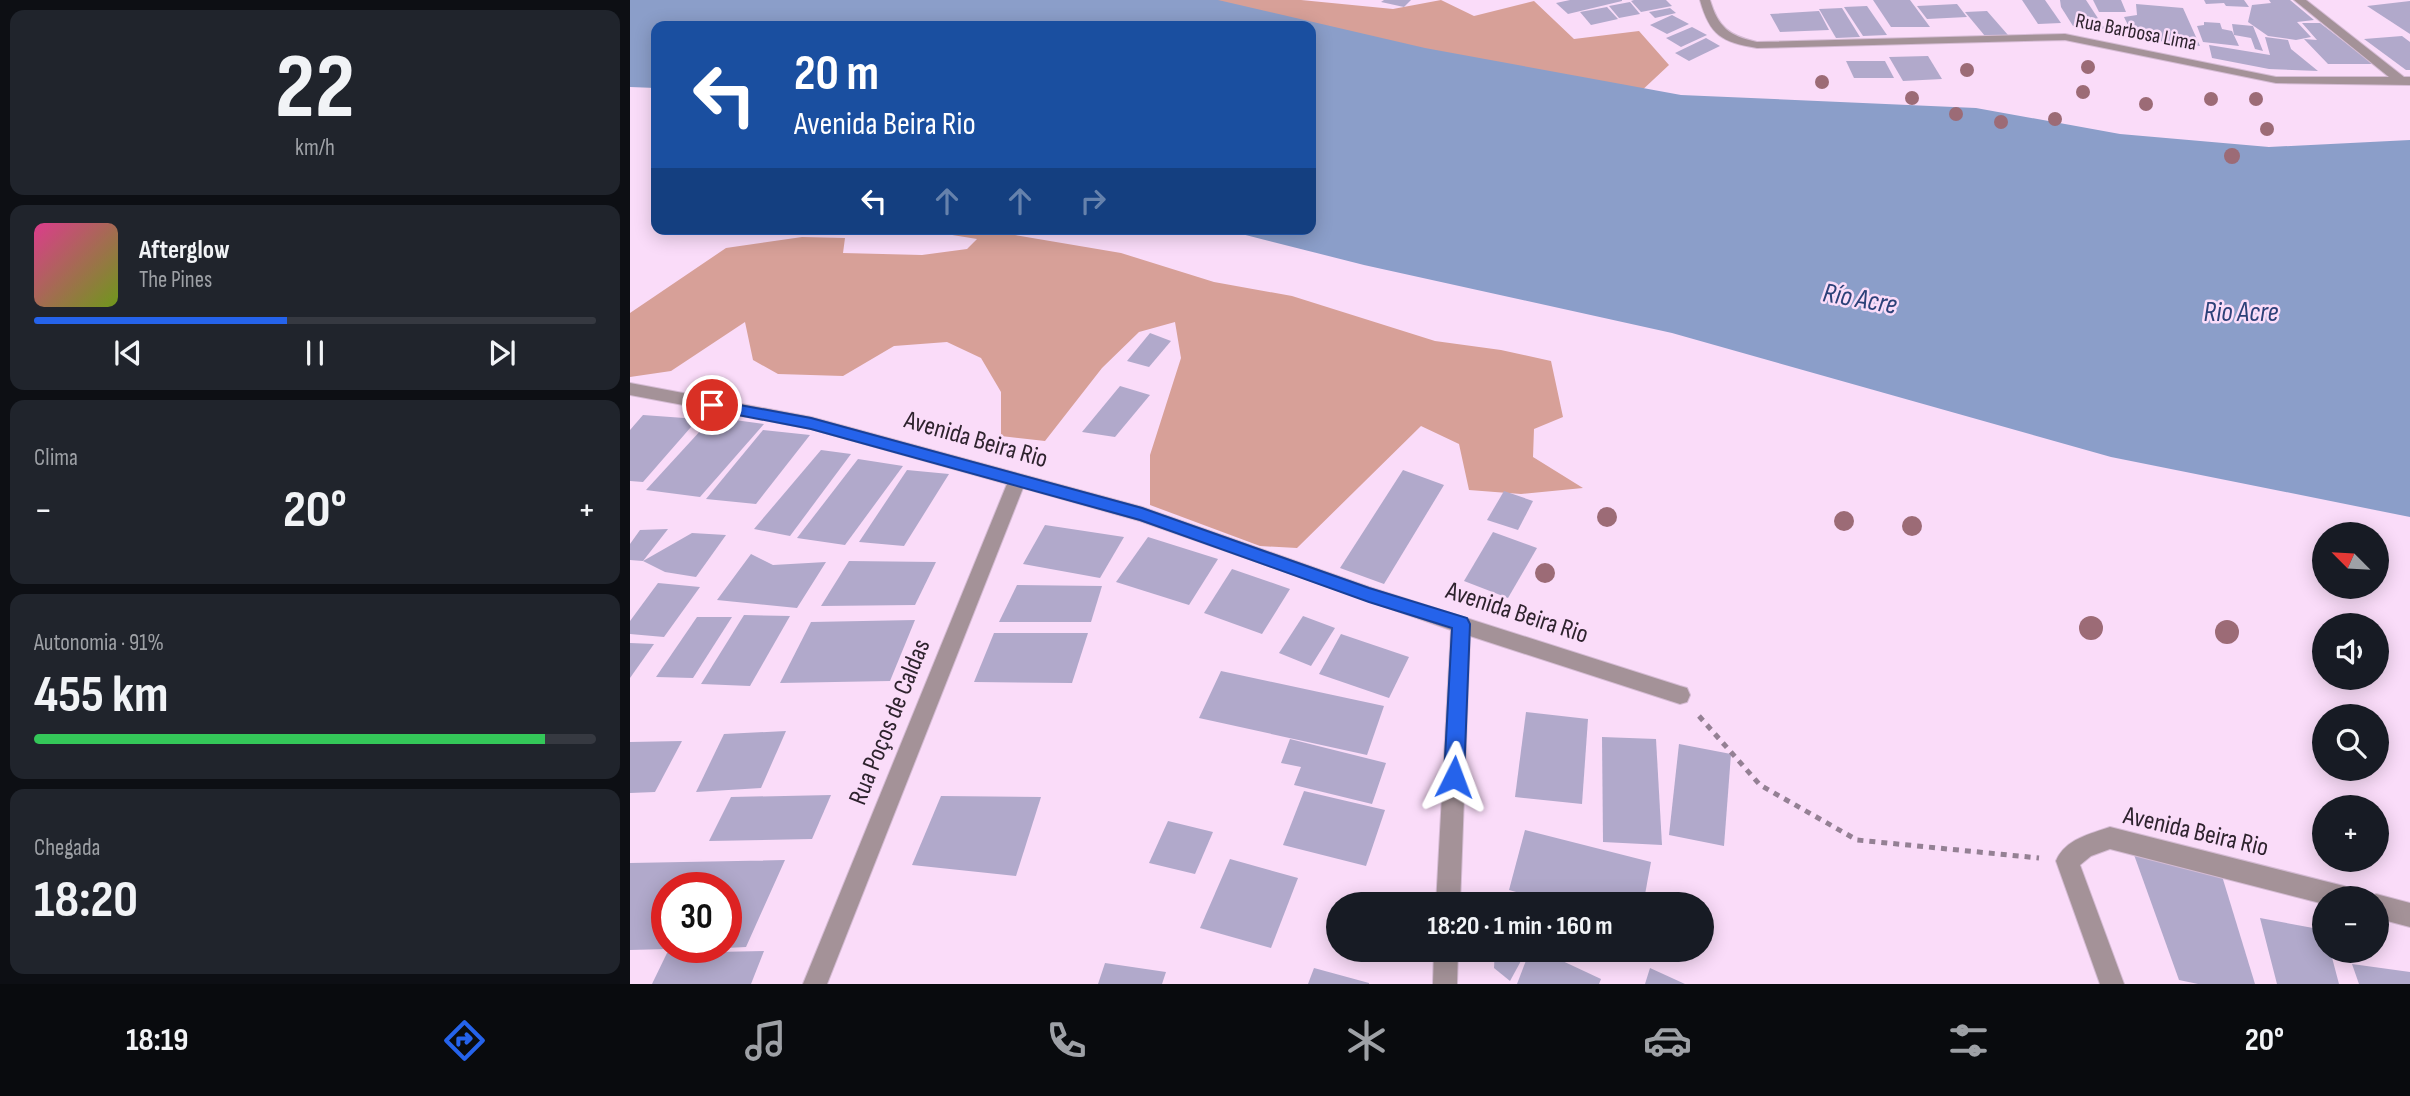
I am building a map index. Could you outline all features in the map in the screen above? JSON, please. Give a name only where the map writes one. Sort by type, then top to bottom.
[{"type":"street","name":"Rua Barbosa Lima","points":[[1705,0],[1712,23],[1727,37],[1757,44],[2065,37],[2082,38],[2238,74],[2276,80],[2406,81]]},
{"type":"street","points":[[2299,0],[2406,81]]},
{"type":"street","name":"Avenida Beira Rio","points":[[633,394],[811,423],[1142,514],[1369,595],[1680,695]]},
{"type":"street","name":"Rua Poços de Caldas","points":[[815,984],[1017,481]]},
{"type":"street","points":[[1449,892],[1461,624]]},
{"type":"street","name":"Avenida Beira Rio","points":[[2067,861],[2084,847],[2110,838],[2312,890]]},
{"type":"street","points":[[2067,861],[2112,984]]},
{"type":"street","points":[[2389,909],[2410,915]]},
{"type":"street","points":[[1445,984],[1446,962]]},
{"type":"path","points":[[1680,695],[1760,785],[1857,840],[2067,861]]},
{"type":"shaded area","points":[[1143,0],[1301,0],[1393,9],[1441,0],[1474,16],[1534,1],[1574,39],[1639,31],[1669,65],[1622,109],[1316,27],[1316,21],[1279,21]]},
{"type":"shaded area","points":[[952,235],[1015,235],[1121,253],[1214,282],[1292,296],[1435,341],[1501,350],[1551,361],[1563,417],[1534,429],[1533,457],[1583,488],[1521,494],[1469,490],[1459,444],[1421,426],[1297,548],[1260,546],[1150,505],[1150,455],[1181,358],[1175,322],[1139,332],[1102,368],[1045,441],[1001,436],[1001,392],[981,358],[947,342],[894,346],[843,376],[778,374],[753,360],[745,322],[671,371],[630,377],[630,313],[726,248],[802,237],[845,238],[843,253],[922,255],[967,249],[977,239]]},
{"type":"water","name":"Rio Acre","points":[[630,0],[1218,0],[1309,21],[651,21],[651,88],[630,87]]},
{"type":"water","name":"Rio Acre","points":[[1316,23],[1425,48],[1681,95],[1976,108],[2120,134],[2269,147],[2410,140],[2410,517],[2111,457],[1672,333],[1364,265],[1246,235],[1316,235]]},
{"type":"building","points":[[1411,0],[1404,7],[1381,2]]},
{"type":"building","points":[[1570,0],[1622,1],[1568,14],[1556,3]]},
{"type":"building","points":[[1666,0],[1672,6],[1641,12],[1631,1]]},
{"type":"building","points":[[1873,0],[1910,0],[1930,27],[1891,27]]},
{"type":"building","points":[[2022,0],[2045,0],[2061,23],[2038,24]]},
{"type":"building","points":[[2060,0],[2086,0],[2105,29],[2073,26],[2061,7]]},
{"type":"building","points":[[2093,0],[2121,0],[2126,12],[2099,12]]},
{"type":"building","points":[[2204,0],[2244,0],[2249,7],[2226,6],[2224,3],[2206,4]]},
{"type":"building","points":[[2269,0],[2290,0],[2314,20],[2297,22],[2311,37],[2296,40],[2268,36],[2248,22],[2252,5],[2271,3]]},
{"type":"building","points":[[2410,1],[2410,34],[2367,6]]},
{"type":"building","points":[[1630,2],[1640,14],[1619,18],[1609,6]]},
{"type":"building","points":[[1957,4],[1967,17],[1927,19],[1917,6]]},
{"type":"building","points":[[2136,4],[2183,8],[2200,46],[2150,40],[2147,32],[2130,29],[2124,17],[2137,15]]},
{"type":"building","points":[[1867,6],[1887,35],[1863,36],[1844,7]]},
{"type":"building","points":[[1607,7],[1618,19],[1591,25],[1580,12]]},
{"type":"building","points":[[1670,8],[1676,13],[1655,18],[1649,12]]},
{"type":"building","points":[[1842,8],[1860,37],[1836,38],[1819,9]]},
{"type":"building","points":[[1819,11],[1829,30],[1780,32],[1770,14]]},
{"type":"building","points":[[1987,11],[2008,35],[1985,36],[1965,12]]},
{"type":"building","points":[[1672,15],[1689,24],[1667,34],[1650,25]]},
{"type":"building","points":[[2204,22],[2220,23],[2222,29],[2232,31],[2239,46],[2203,42],[2197,26],[2204,25]]},
{"type":"building","points":[[2302,23],[2320,23],[2373,64],[2328,64],[2304,39],[2317,40]]},
{"type":"building","points":[[2232,24],[2253,26],[2263,51],[2255,49],[2251,38],[2234,35]]},
{"type":"building","points":[[1692,27],[1707,35],[1681,47],[1666,38]]},
{"type":"building","points":[[2402,36],[2410,42],[2410,70],[2406,70],[2364,39]]},
{"type":"building","points":[[2265,37],[2288,40],[2291,49],[2318,71],[2269,69],[2212,58],[2209,45],[2270,55]]},
{"type":"building","points":[[1706,38],[1720,46],[1689,61],[1675,53]]},
{"type":"building","points":[[1928,56],[1942,79],[1903,81],[1889,57]]},
{"type":"building","points":[[1846,61],[1885,61],[1894,78],[1854,78]]},
{"type":"building","points":[[1150,333],[1171,341],[1149,367],[1127,361]]},
{"type":"building","points":[[1120,386],[1150,395],[1115,437],[1082,432]]},
{"type":"building","points":[[643,415],[698,419],[643,482],[630,481],[630,430]]},
{"type":"building","points":[[713,417],[764,424],[700,497],[646,490]]},
{"type":"building","points":[[763,430],[810,435],[756,504],[706,499]]},
{"type":"building","points":[[821,450],[851,454],[790,536],[754,529]]},
{"type":"building","points":[[858,459],[903,466],[845,545],[797,538]]},
{"type":"building","points":[[907,470],[949,474],[904,546],[859,542]]},
{"type":"building","points":[[1403,470],[1444,485],[1384,584],[1340,568]]},
{"type":"building","points":[[1504,491],[1533,501],[1518,530],[1487,520]]},
{"type":"building","points":[[1045,525],[1124,537],[1100,578],[1023,564]]},
{"type":"building","points":[[668,529],[643,561],[630,560],[630,544],[640,530]]},
{"type":"building","points":[[1493,532],[1537,548],[1508,598],[1464,581]]},
{"type":"building","points":[[692,533],[726,535],[696,577],[665,572],[643,561]]},
{"type":"building","points":[[1148,537],[1218,559],[1189,605],[1116,582]]},
{"type":"building","points":[[751,554],[773,565],[826,562],[797,608],[717,600]]},
{"type":"building","points":[[849,561],[936,562],[915,605],[821,606]]},
{"type":"building","points":[[1232,569],[1290,589],[1262,634],[1204,613]]},
{"type":"building","points":[[658,583],[700,587],[664,637],[630,634],[630,621]]},
{"type":"building","points":[[1017,585],[1102,586],[1091,622],[999,622]]},
{"type":"building","points":[[744,615],[790,616],[750,686],[701,684]]},
{"type":"building","points":[[1303,616],[1335,628],[1311,666],[1279,653]]},
{"type":"building","points":[[697,617],[732,617],[693,678],[656,677]]},
{"type":"building","points":[[915,620],[890,681],[780,683],[811,622]]},
{"type":"building","points":[[994,633],[1088,633],[1072,683],[974,682]]},
{"type":"building","points":[[1341,634],[1409,657],[1389,698],[1319,674]]},
{"type":"building","points":[[630,643],[654,644],[630,678]]},
{"type":"building","points":[[1221,671],[1384,706],[1367,755],[1199,718]]},
{"type":"building","points":[[1526,712],[1588,719],[1582,804],[1515,797]]},
{"type":"building","points":[[786,731],[761,788],[696,792],[724,734]]},
{"type":"building","points":[[1602,737],[1656,739],[1662,845],[1603,842]]},
{"type":"building","points":[[1290,739],[1386,763],[1372,804],[1294,785],[1301,767],[1281,763]]},
{"type":"building","points":[[682,741],[655,792],[630,793],[630,742]]},
{"type":"building","points":[[1679,744],[1731,754],[1724,846],[1669,835]]},
{"type":"building","points":[[1304,791],[1385,810],[1366,866],[1283,845]]},
{"type":"building","points":[[831,795],[812,839],[709,841],[731,797]]},
{"type":"building","points":[[941,796],[1041,797],[1016,876],[912,865]]},
{"type":"building","points":[[1168,821],[1213,832],[1195,874],[1149,863]]},
{"type":"building","points":[[1525,830],[1651,862],[1645,892],[1509,890]]},
{"type":"building","points":[[2133,852],[2222,876],[2255,984],[2198,984],[2179,980]]},
{"type":"building","points":[[1230,859],[1298,878],[1271,948],[1200,928]]},
{"type":"building","points":[[785,860],[746,947],[742,947],[742,872],[651,872],[651,949],[630,950],[630,863]]},
{"type":"building","points":[[2260,918],[2312,928],[2312,963],[2333,963],[2339,984],[2277,984]]},
{"type":"building","points":[[742,951],[764,951],[751,984],[652,984],[662,963],[742,963]]},
{"type":"building","points":[[1494,962],[1520,962],[1510,981],[1494,968]]},
{"type":"building","points":[[1525,962],[1565,962],[1601,979],[1599,984],[1517,984]]},
{"type":"building","points":[[1105,963],[1166,972],[1162,984],[1098,984]]},
{"type":"building","points":[[2352,964],[2410,972],[2410,984],[2359,984]]},
{"type":"building","points":[[1314,968],[1369,983],[1369,984],[1308,984]]},
{"type":"building","points":[[1650,968],[1685,984],[1645,984]]},
{"type":"route","points":[[712,405],[811,423],[1142,514],[1369,595],[1461,624],[1454,777]]},
{"type":"water label","name":"Río Acre","points":[[1860,299]]}]
